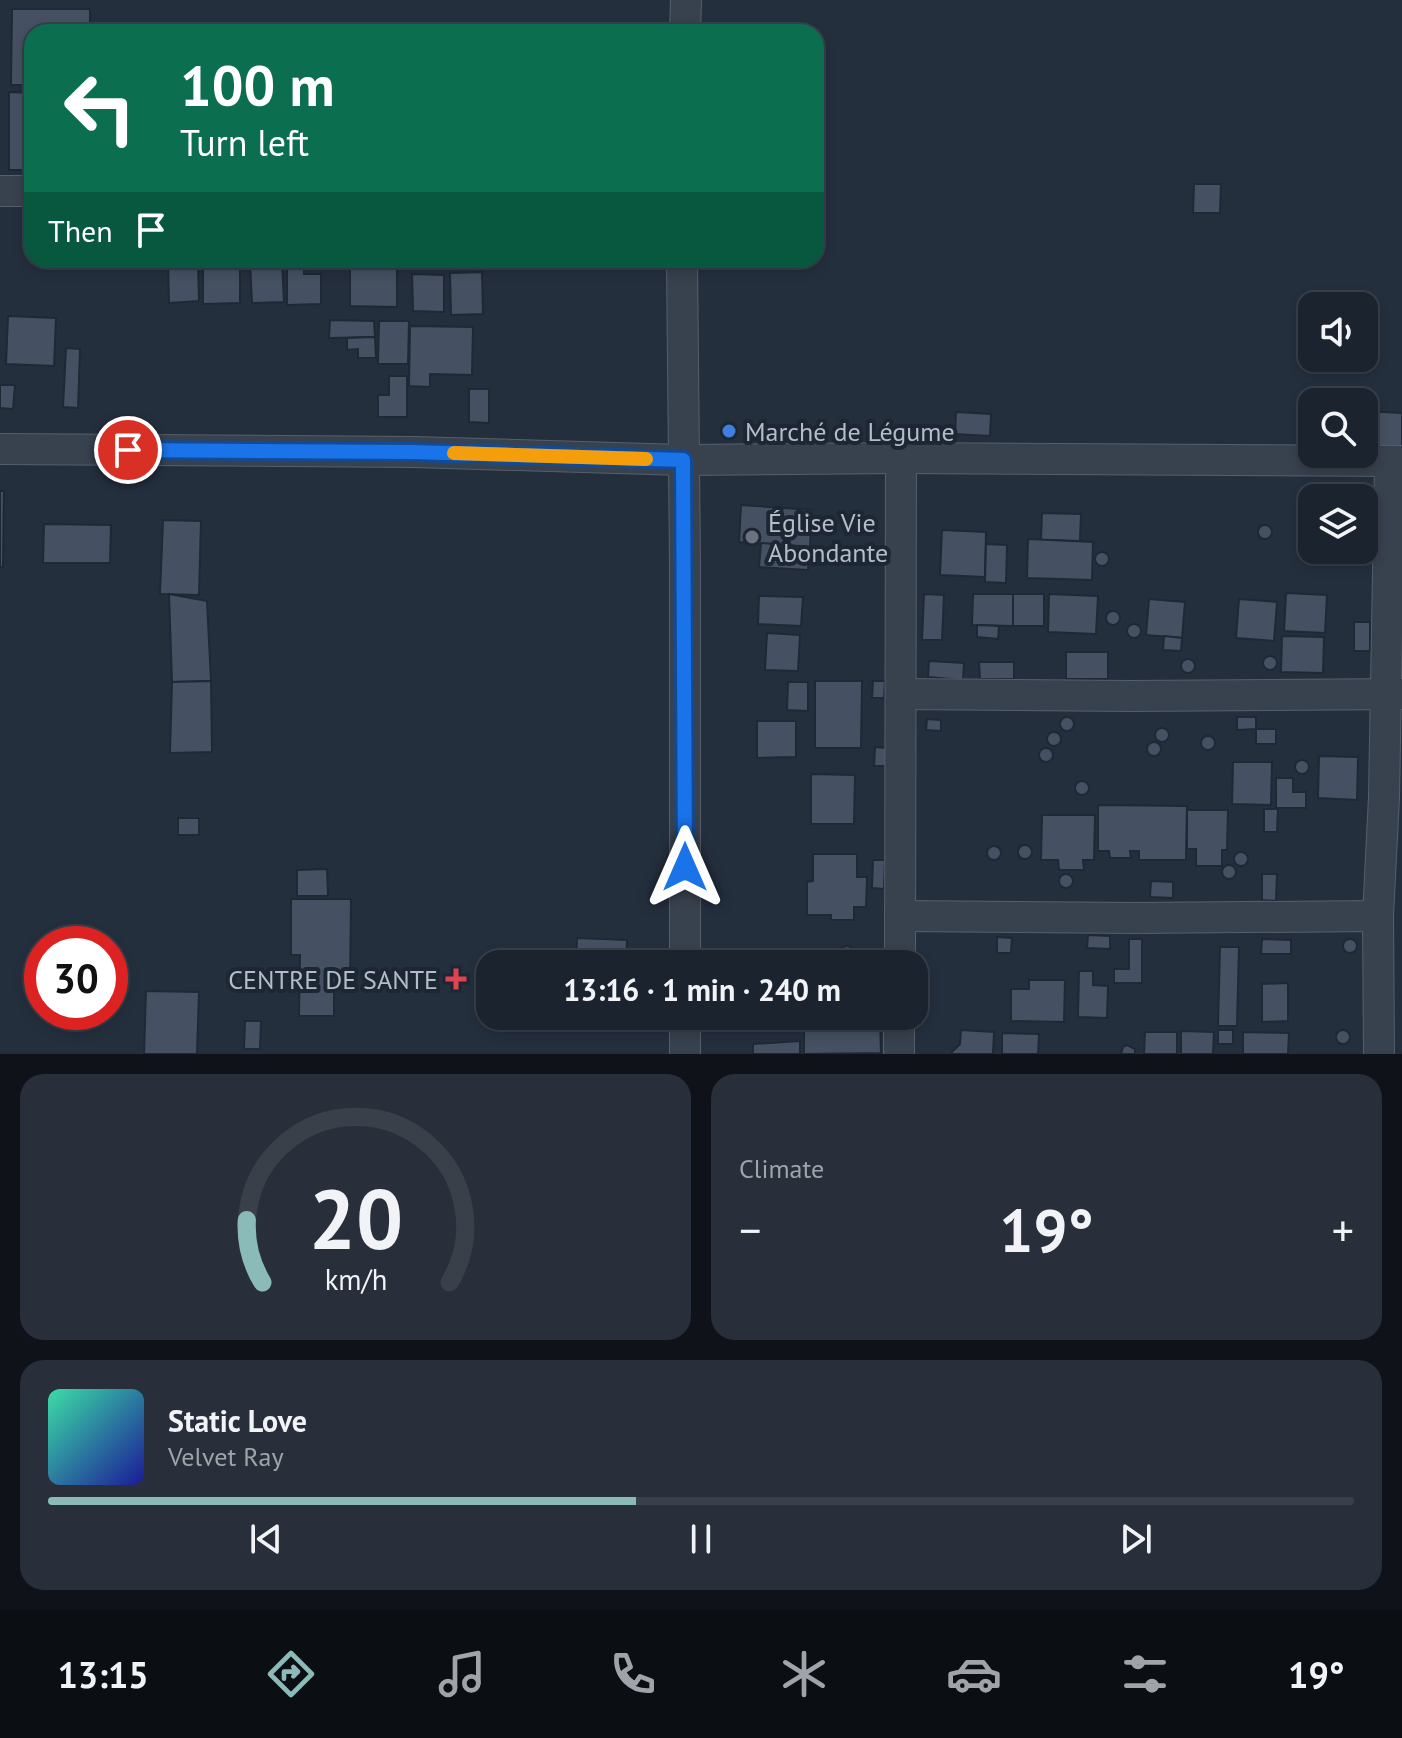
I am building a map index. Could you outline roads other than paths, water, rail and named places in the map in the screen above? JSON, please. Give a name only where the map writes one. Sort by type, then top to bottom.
[{"type":"street","points":[[685,24],[686,0]]},
{"type":"street","points":[[0,191],[24,191]]},
{"type":"street","points":[[682,268],[685,950]]},
{"type":"street","points":[[0,449],[413,452],[683,460],[1396,461],[1394,694],[1378,916],[1379,1054]]},
{"type":"street","points":[[900,950],[901,458]]},
{"type":"street","points":[[901,694],[1394,694]]},
{"type":"street","points":[[900,916],[1378,916]]},
{"type":"street","points":[[685,1030],[685,1054]]},
{"type":"street","points":[[899,1030],[899,1054]]},
{"type":"place","name":"Marché de Légume","points":[[729,431]]},
{"type":"place","name":"Église Vie Abondante","points":[[752,537]]},
{"type":"place","name":"CENTRE DE SANTE","points":[[456,979]]}]
